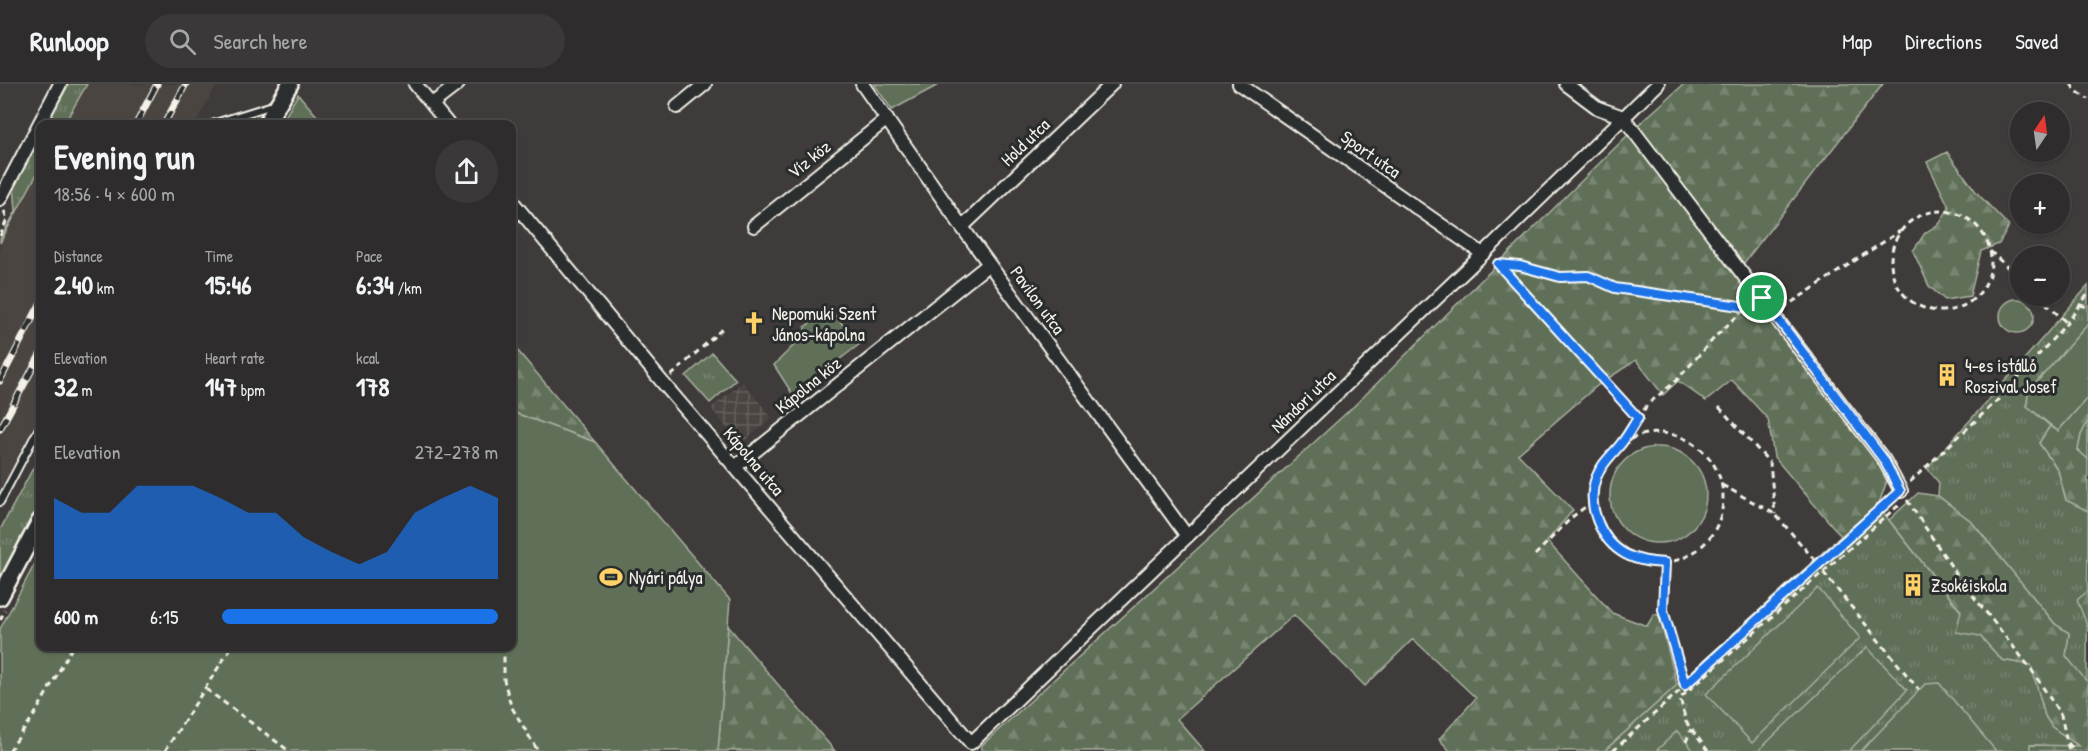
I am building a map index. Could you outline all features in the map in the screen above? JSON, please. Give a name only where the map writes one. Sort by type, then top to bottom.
[{"type":"street","points":[[41,120],[60,84]]},
{"type":"street","points":[[268,120],[290,84]]},
{"type":"street","points":[[415,84],[445,120]]},
{"type":"street","points":[[432,105],[458,84]]},
{"type":"street","points":[[677,107],[705,84]]},
{"type":"street","name":"Pavilon utca","points":[[862,84],[989,264],[1187,536]]},
{"type":"street","name":"Hold utca","points":[[963,227],[1112,84]]},
{"type":"street","name":"Sport utca","points":[[1239,84],[1483,254]]},
{"type":"street","points":[[1566,84],[1598,108],[1623,117],[1884,460],[1903,495]]},
{"type":"street","name":"Nándori utca","points":[[971,743],[1658,84]]},
{"type":"street","name":"Víz köz","points":[[754,226],[887,120]]},
{"type":"street","points":[[0,199],[36,130]]},
{"type":"street","name":"Kápolna utca","points":[[516,206],[663,383],[971,743]]},
{"type":"street","name":"Kápolna köz","points":[[735,467],[989,264]]},
{"type":"street","points":[[0,597],[36,529]]},
{"type":"lane","points":[[225,120],[279,103]]},
{"type":"lane","points":[[0,502],[36,434]]},
{"type":"path","points":[[2071,84],[2076,91],[2088,99]]},
{"type":"path","points":[[0,199],[7,220],[0,236]]},
{"type":"path","points":[[1774,314],[1900,231],[1913,219],[1929,212],[1946,211],[1961,215],[1974,224],[1984,236],[1990,251],[1990,267],[1986,282],[1977,295],[1965,305],[1950,310],[1934,310],[1917,305],[1904,295],[1894,280],[1891,263],[1893,246],[1900,231]]},
{"type":"path","points":[[1990,251],[2010,270]]},
{"type":"path","points":[[1483,254],[1498,264],[1638,418]]},
{"type":"path","points":[[1498,264],[1520,266],[1560,277],[1588,276],[1615,288],[1747,307]]},
{"type":"path","points":[[1708,751],[1686,722],[1680,698],[1823,572],[1903,495],[2002,396],[2067,323],[2088,294]]},
{"type":"path","points":[[1620,445],[1639,436],[1660,433],[1681,437],[1700,448],[1714,465],[1722,485],[1723,507],[1717,527],[1704,545],[1686,557],[1665,563],[1644,562],[1624,554],[1608,540],[1597,522],[1593,501],[1595,480],[1605,460],[1620,445],[1648,404],[1675,382],[1716,336],[1747,307],[1762,298]]},
{"type":"path","points":[[2080,305],[2088,308]]},
{"type":"path","points":[[2049,306],[2067,323]]},
{"type":"path","points":[[663,383],[722,329]]},
{"type":"path","points":[[1719,407],[1770,463],[1775,514]]},
{"type":"path","points":[[1722,485],[1775,514],[1919,690]]},
{"type":"path","points":[[1613,751],[1818,564],[1903,495]]},
{"type":"path","points":[[1903,495],[1959,578],[2031,669],[2061,715],[2069,751]]},
{"type":"path","points":[[1535,555],[1572,517],[1593,501]]},
{"type":"path","points":[[1665,563],[1663,610],[1685,685],[1685,694]]},
{"type":"path","points":[[9,751],[35,714],[70,651]]},
{"type":"path","points":[[165,751],[229,651]]},
{"type":"path","points":[[504,651],[504,680],[511,706],[538,751]]},
{"type":"path","points":[[206,689],[289,751]]},
{"type":"path","points":[[1686,742],[1691,729]]},
{"type":"path","points":[[2067,743],[2075,751]]},
{"type":"shaded area","points":[[69,84],[217,84],[197,120],[49,120]]},
{"type":"shaded area","points":[[36,145],[36,422],[0,491],[0,239],[16,211],[14,186]]},
{"type":"shaded area","points":[[743,382],[772,418],[740,445],[711,408]]},
{"type":"green space","points":[[69,84],[87,84],[66,120],[49,120]]},
{"type":"green space","points":[[874,84],[940,84],[892,110]]},
{"type":"green space","points":[[1684,84],[1883,84],[1736,273],[1879,457],[1888,478],[1878,506],[1841,536],[1774,457],[1768,419],[1732,380],[1706,401],[1678,381],[1663,395],[1636,360],[1598,385],[1518,454],[1573,510],[1547,541],[1612,613],[1647,626],[1654,614],[1659,615],[1677,685],[1604,751],[1450,751],[1439,739],[1476,698],[1413,639],[1365,686],[1294,615],[1177,719],[1205,751],[983,751],[981,746],[1354,406],[1637,126]]},
{"type":"green space","points":[[298,94],[321,120],[283,120]]},
{"type":"green space","points":[[36,145],[36,176],[0,243],[16,211],[14,186]]},
{"type":"green space","points":[[1947,152],[1977,193],[2009,226],[1999,244],[1981,251],[1970,296],[1945,300],[1929,286],[1913,251],[1925,233],[1940,223],[1949,207],[1927,162]]},
{"type":"green space","points":[[2088,286],[2088,324],[2028,392],[2027,406],[2050,426],[2039,443],[2058,470],[2066,500],[2088,511],[2087,684],[2066,656],[2069,633],[2056,625],[1971,521],[1938,496],[1939,483],[1927,468]]},
{"type":"green space","points":[[2010,300],[2010,306],[2031,306],[2033,309],[2033,323],[2024,332],[2010,332],[2001,323],[2001,309]]},
{"type":"green space","points":[[828,308],[860,344],[793,395],[774,365],[804,335],[805,327]]},
{"type":"green space","points":[[2088,324],[2088,397],[2058,431],[2027,406],[2028,392]]},
{"type":"green space","points":[[516,349],[595,442],[516,413]]},
{"type":"green space","points":[[712,353],[736,380],[710,403],[686,376]]},
{"type":"green space","points":[[2088,397],[2088,421],[2081,435],[2078,450],[2088,459],[2088,511],[2066,500],[2058,470],[2039,443],[2050,426],[2058,431]]},
{"type":"green space","name":"Nyári pálya","points":[[516,413],[595,442],[730,600],[718,751],[0,751],[0,629],[36,562],[36,651],[516,651]]},
{"type":"green space","points":[[2088,421],[2088,459],[2078,450],[2081,435]]},
{"type":"green space","points":[[1658,447],[1676,451],[1692,461],[1702,477],[1706,495],[1702,513],[1692,529],[1676,539],[1658,543],[1640,539],[1624,529],[1614,513],[1610,495],[1614,477],[1624,461],[1640,451]]},
{"type":"green space","points":[[36,462],[36,512],[0,579],[0,530]]},
{"type":"green space","points":[[1918,493],[1938,496],[1971,521],[2055,624],[2069,633],[2066,656],[2088,683],[2088,751],[2030,751],[2030,745],[2079,746],[2052,727],[2045,716],[2031,665],[2002,660],[1980,636],[1956,632],[1961,611],[1889,520]]},
{"type":"green space","points":[[1878,506],[1980,636],[2002,660],[2032,665],[2045,716],[2052,727],[2080,747],[2031,745],[2030,751],[1604,751],[1841,536]]},
{"type":"green space","points":[[1818,588],[1860,638],[1752,743],[1706,694]]},
{"type":"green space","points":[[2088,591],[2088,627],[2077,600]]},
{"type":"green space","points":[[728,626],[835,751],[718,751]]},
{"type":"green space","points":[[1867,647],[1907,690],[1849,751],[1762,751],[1760,749]]},
{"type":"green space","points":[[1939,683],[1996,751],[1861,751],[1925,684]]},
{"type":"green space","points":[[1677,731],[1694,751],[1656,751]]},
{"type":"railway","points":[[138,120],[157,84]]},
{"type":"railway","points":[[166,120],[186,84]]},
{"type":"railway","points":[[0,381],[36,312]]},
{"type":"railway","points":[[0,429],[36,362]]},
{"type":"place","name":"Nepomuki Szent János-kápolna","points":[[754,323]]},
{"type":"place","name":"4-es istálló Roszival Josef","points":[[1947,375]]},
{"type":"place","name":"Nyári pálya","points":[[611,577]]},
{"type":"place","name":"Zsokéiskola","points":[[1913,585]]},
{"type":"route","points":[[1498,264],[1520,266],[1560,277],[1588,276],[1615,288],[1747,307],[1762,298],[1884,460],[1900,491],[1685,685],[1663,610],[1665,563],[1644,562],[1624,554],[1608,540],[1597,522],[1593,501],[1595,480],[1605,460],[1620,445],[1638,418],[1498,264]]}]
